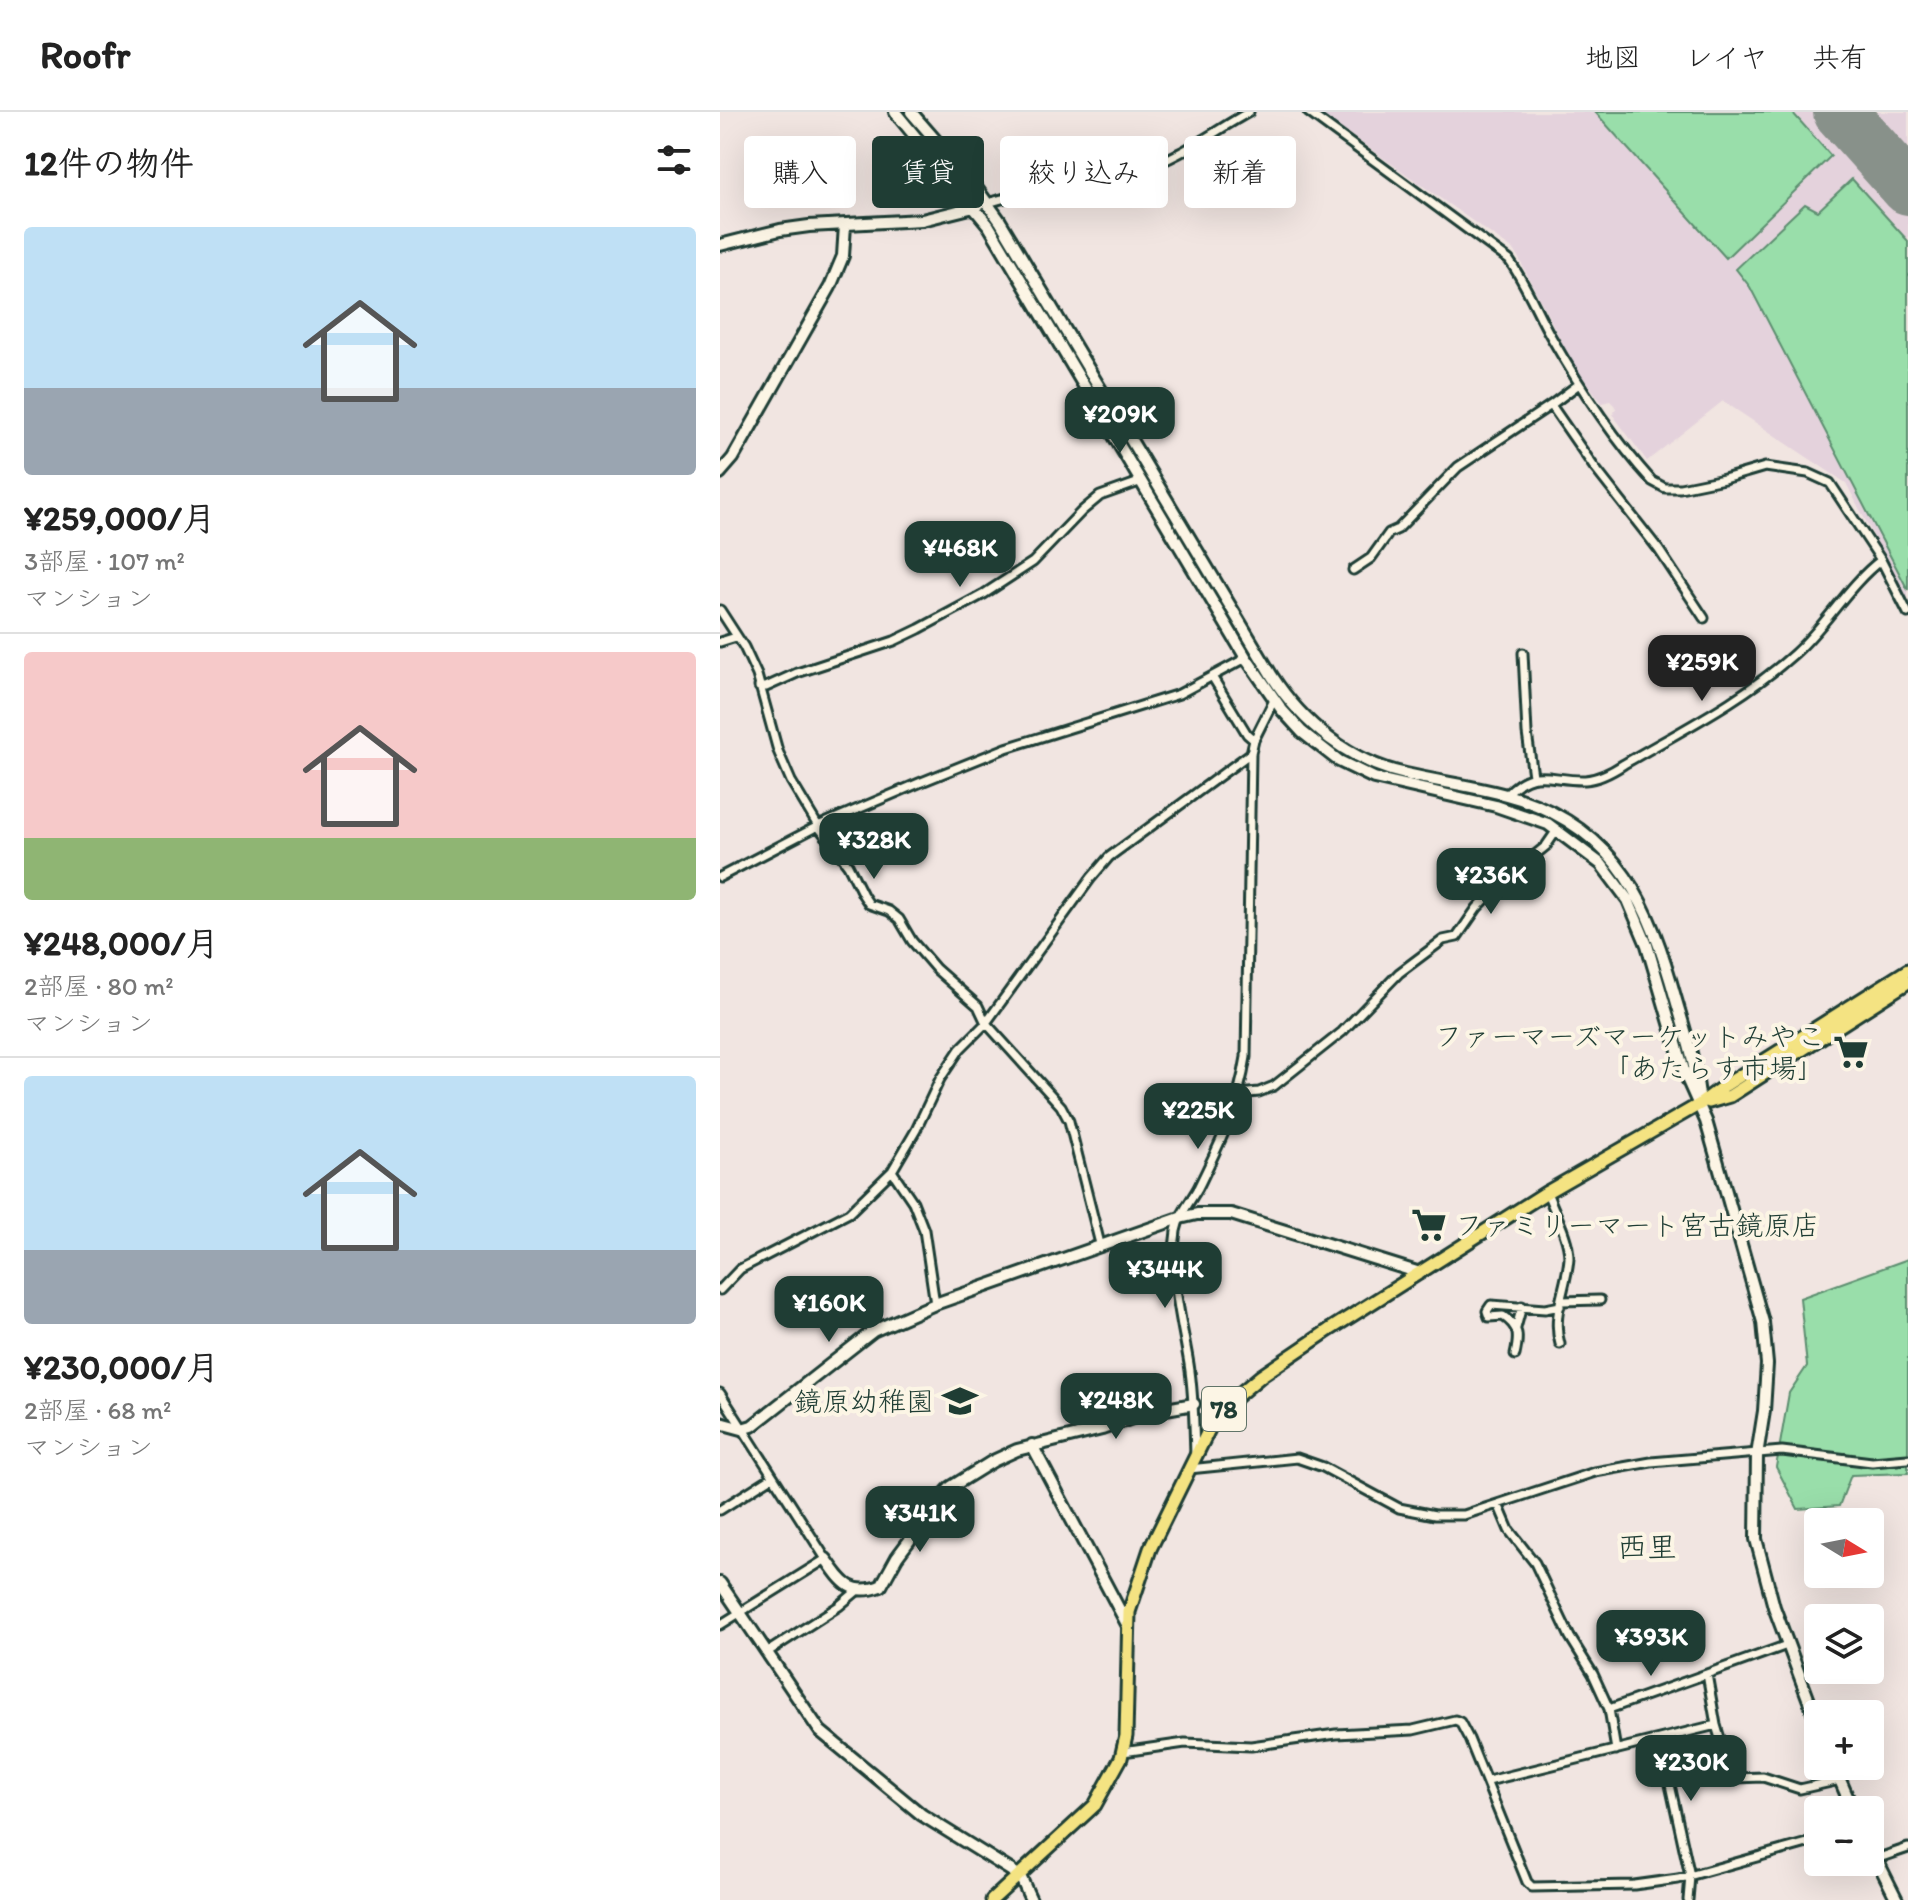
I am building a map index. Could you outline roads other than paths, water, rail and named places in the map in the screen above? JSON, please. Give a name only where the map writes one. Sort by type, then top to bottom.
[{"type":"main road","points":[[895,112],[915,136]]},
{"type":"main road","points":[[911,112],[988,203],[1026,261],[1280,689],[1314,726],[1339,746],[1363,759],[1406,774],[1506,795],[1550,811],[1597,842],[1635,888],[1647,911],[1668,970],[1696,1068],[1700,1104]]},
{"type":"main road","points":[[984,204],[988,203]]},
{"type":"main road","points":[[720,245],[780,230],[922,220],[971,208]]},
{"type":"main road","points":[[976,208],[1246,658],[1274,699],[1302,732],[1325,752],[1374,778],[1514,810],[1557,830],[1601,864],[1628,900],[1647,945],[1685,1074],[1700,1104],[1726,1184],[1763,1322],[1766,1385],[1757,1455],[1756,1539],[1767,1587],[1808,1700]]},
{"type":"main road","points":[[720,473],[733,458],[830,287],[843,256],[845,225]]},
{"type":"main road","name":"78","points":[[992,1900],[1095,1805],[1123,1752],[1129,1612],[1150,1549],[1214,1419],[1237,1396],[1329,1330],[1547,1192],[1700,1104],[1908,970]]},
{"type":"main road","name":"78","points":[[1700,1104],[1730,1096],[1908,982]]},
{"type":"main road","points":[[720,1423],[742,1429],[752,1426],[873,1331],[935,1304],[1100,1244],[1197,1214],[1231,1214],[1420,1273]]},
{"type":"main road","points":[[826,1559],[843,1583],[858,1590],[881,1586],[897,1557],[951,1487],[993,1461],[1032,1445],[1102,1429],[1149,1412],[1194,1404]]},
{"type":"main road","points":[[1032,1445],[1128,1626]]},
{"type":"main road","points":[[720,1583],[820,1731],[922,1815],[1020,1876],[1031,1900]]},
{"type":"main road","points":[[1840,1780],[1847,1796]]},
{"type":"main road","points":[[1884,1875],[1897,1900]]},
{"type":"street","points":[[988,203],[1020,193],[1143,169],[1167,160],[1249,112]]},
{"type":"street","points":[[1308,112],[1509,260],[1527,286],[1579,384],[1652,481],[1665,488],[1680,488],[1765,467],[1808,473],[1830,483],[1881,560],[1908,613]]},
{"type":"street","points":[[1353,570],[1371,558],[1389,533],[1398,529],[1458,467],[1579,384]]},
{"type":"street","points":[[1551,405],[1594,467],[1659,550],[1704,618]]},
{"type":"street","points":[[759,687],[894,641],[919,629],[984,594],[1033,562],[1100,496],[1142,481]]},
{"type":"street","points":[[1506,795],[1518,781],[1533,776],[1587,780],[1607,775],[1711,715],[1751,689],[1793,655],[1827,621],[1866,571],[1881,560]]},
{"type":"street","points":[[720,610],[744,647],[784,766],[818,826],[848,865],[869,904],[889,911],[899,919],[912,941],[936,969],[978,1006],[986,1023],[1061,1106],[1072,1133],[1100,1244]]},
{"type":"street","points":[[720,642],[736,637]]},
{"type":"street","points":[[1523,653],[1527,733],[1533,776]]},
{"type":"street","points":[[720,877],[818,826],[1006,748],[1179,694],[1246,658]]},
{"type":"street","points":[[1213,678],[1247,734],[1254,740]]},
{"type":"street","points":[[1195,1458],[1194,1404],[1175,1270],[1176,1231],[1234,1113],[1239,1094],[1246,1057],[1251,753],[1254,740],[1280,689]]},
{"type":"street","points":[[720,1290],[740,1269],[849,1213],[892,1171],[940,1079],[960,1049],[986,1023],[1109,857],[1251,753]]},
{"type":"street","points":[[1239,1094],[1259,1092],[1274,1086],[1342,1032],[1399,973],[1443,940],[1457,937],[1477,908],[1505,879],[1546,846],[1557,830]]},
{"type":"street","points":[[892,1171],[913,1202],[924,1230],[935,1304]]},
{"type":"street","points":[[1547,1192],[1569,1256],[1555,1330],[1560,1344]]},
{"type":"street","points":[[1515,1355],[1519,1334],[1503,1316],[1489,1317],[1487,1311],[1491,1305],[1545,1309],[1560,1304],[1600,1300]]},
{"type":"street","points":[[1516,1328],[1522,1306]]},
{"type":"street","points":[[720,1393],[826,1559],[720,1625]]},
{"type":"street","points":[[1189,1469],[1297,1458],[1323,1467],[1399,1508],[1435,1515],[1464,1515],[1616,1468],[1651,1462],[1782,1451],[1872,1462],[1908,1459]]},
{"type":"street","points":[[720,1510],[772,1477]]},
{"type":"street","points":[[1498,1504],[1509,1530],[1535,1563],[1570,1637],[1593,1674],[1609,1709],[1616,1750]]},
{"type":"street","points":[[766,1653],[839,1606],[858,1590]]},
{"type":"street","points":[[1609,1709],[1787,1645]]},
{"type":"street","points":[[1707,1674],[1728,1771],[1735,1778],[1763,1777],[1800,1789],[1840,1780]]},
{"type":"street","points":[[1123,1752],[1185,1743],[1251,1746],[1336,1734],[1413,1730],[1455,1720],[1460,1722],[1469,1739],[1527,1882],[1532,1887],[1634,1885],[1690,1876],[1804,1844]]},
{"type":"street","points":[[1488,1781],[1716,1725]]},
{"type":"street","points":[[1660,1739],[1690,1876],[1688,1900]]},
{"type":"street","points":[[1884,1856],[1908,1848]]},
{"type":"place","name":"ファーマーズマーケットみやこ 「あたらす市場」","points":[[1851,1052]]},
{"type":"place","name":"ファミリーマート宮古鏡原店","points":[[1429,1225]]},
{"type":"place","name":"鏡原幼稚園","points":[[960,1401]]},
{"type":"district","name":"西里","points":[[1647,1547]]}]
